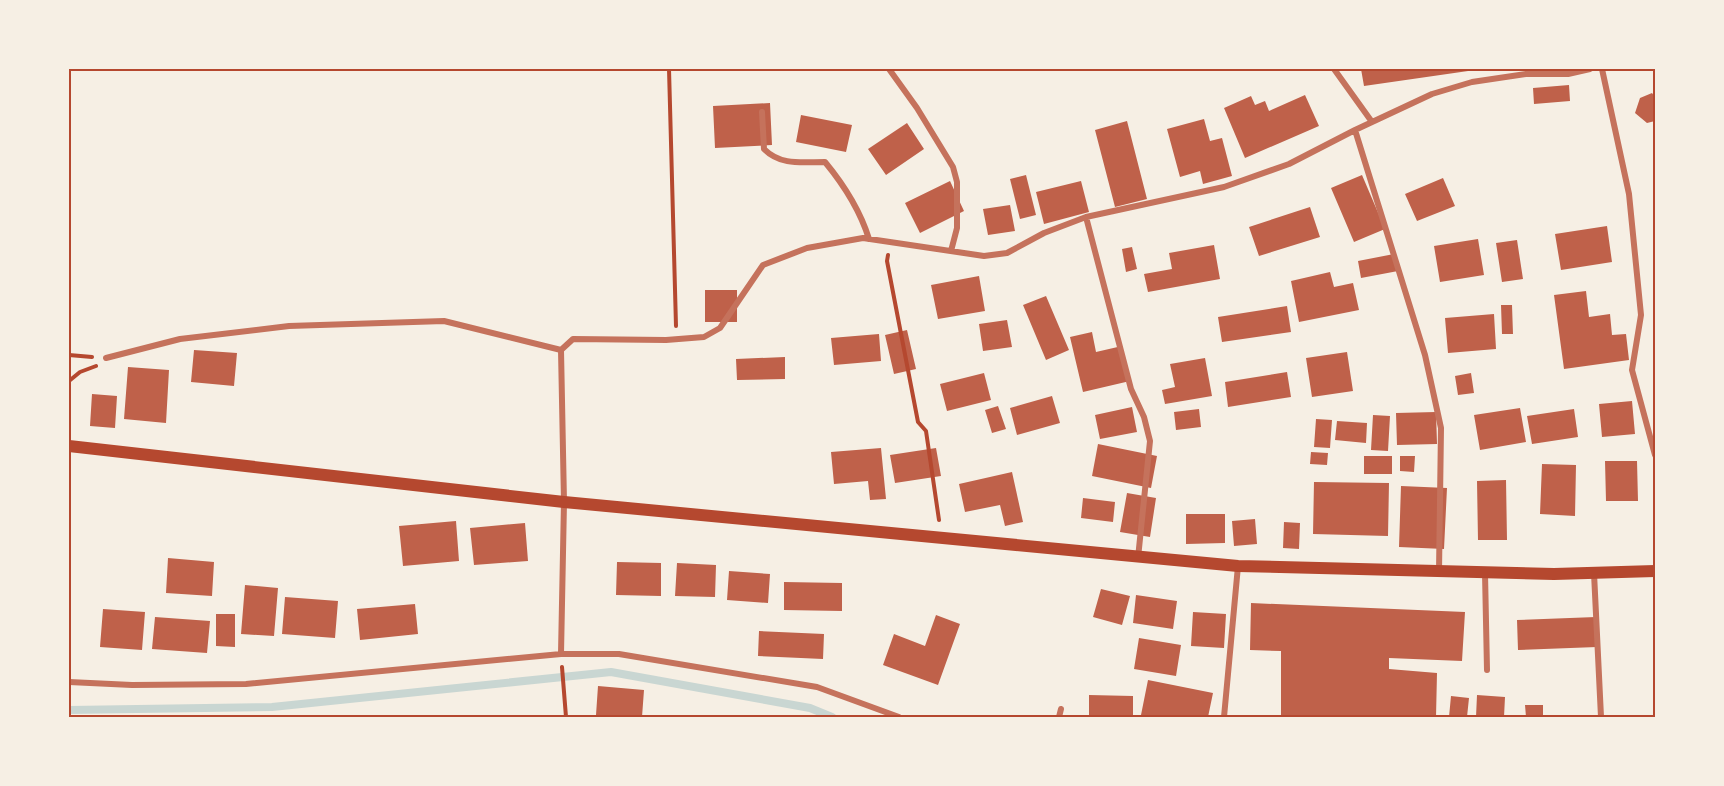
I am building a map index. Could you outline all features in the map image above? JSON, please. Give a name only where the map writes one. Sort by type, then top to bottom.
[{"type":"main road","points":[[69,446],[564,502],[1238,566],[1485,573],[1655,571]]},
{"type":"street","points":[[889,69],[917,108],[953,167],[957,182],[957,228],[951,251]]},
{"type":"street","points":[[1334,69],[1372,122]]},
{"type":"street","points":[[561,654],[564,502],[561,351],[573,339],[704,337],[720,328],[763,264],[807,248],[863,238],[984,256],[1007,253],[1044,233],[1086,218],[1224,187],[1289,164],[1432,94],[1472,82],[1526,74],[1568,74],[1590,69]]},
{"type":"street","points":[[1602,69],[1629,194],[1641,315],[1632,370],[1655,455]]},
{"type":"street","points":[[762,112],[764,149],[772,156],[788,163],[825,162],[842,183],[864,223],[868,239]]},
{"type":"street","points":[[1355,130],[1425,355],[1441,428],[1439,572]]},
{"type":"street","points":[[1086,218],[1131,389],[1144,417],[1150,441],[1138,558]]},
{"type":"street","points":[[106,358],[180,339],[267,329],[444,321],[561,351]]},
{"type":"street","points":[[1224,717],[1238,566]]},
{"type":"street","points":[[1485,573],[1487,670]]},
{"type":"street","points":[[1594,573],[1602,717]]},
{"type":"street","points":[[69,682],[132,685],[246,684],[561,654],[619,654],[817,687],[899,717]]},
{"type":"street","points":[[1059,717],[1061,709]]},
{"type":"path","points":[[669,69],[676,339]]},
{"type":"path","points":[[890,242],[887,261],[918,422],[926,430],[941,538]]},
{"type":"path","points":[[69,355],[106,358]]},
{"type":"path","points":[[69,381],[80,372],[95,367],[106,358]]},
{"type":"path","points":[[564,684],[566,717]]},
{"type":"building","points":[[1361,69],[1475,69],[1475,70],[1364,86]]},
{"type":"building","points":[[1569,85],[1570,101],[1534,104],[1533,88]]},
{"type":"building","points":[[1652,93],[1655,97],[1655,121],[1647,123],[1635,113],[1640,98]]},
{"type":"building","points":[[1305,95],[1319,126],[1245,158],[1224,108],[1251,96],[1255,105],[1265,101],[1269,111]]},
{"type":"building","points":[[770,103],[772,145],[715,148],[713,106]]},
{"type":"building","points":[[801,115],[852,125],[846,152],[796,142]]},
{"type":"building","points":[[1204,119],[1210,141],[1222,138],[1232,176],[1203,184],[1200,171],[1180,177],[1167,129]]},
{"type":"building","points":[[1127,121],[1147,199],[1115,207],[1095,130]]},
{"type":"building","points":[[907,123],[924,149],[886,175],[868,149]]},
{"type":"building","points":[[1026,175],[1036,215],[1020,219],[1010,179]]},
{"type":"building","points":[[1362,175],[1385,229],[1354,242],[1331,188]]},
{"type":"building","points":[[1443,178],[1455,206],[1417,221],[1405,194]]},
{"type":"building","points":[[950,181],[964,211],[920,233],[905,203]]},
{"type":"building","points":[[1081,181],[1089,212],[1044,224],[1036,192]]},
{"type":"building","points":[[1010,205],[1015,231],[988,235],[983,209]]},
{"type":"building","points":[[1310,207],[1320,237],[1259,256],[1249,227]]},
{"type":"building","points":[[1607,226],[1612,262],[1561,270],[1555,234]]},
{"type":"building","points":[[1478,239],[1484,275],[1440,282],[1434,246]]},
{"type":"building","points":[[1517,240],[1523,279],[1502,282],[1496,243]]},
{"type":"building","points":[[1214,245],[1220,279],[1148,292],[1144,274],[1172,269],[1169,253]]},
{"type":"building","points":[[1132,247],[1137,269],[1126,272],[1122,249]]},
{"type":"building","points":[[1394,254],[1398,271],[1361,278],[1358,261]]},
{"type":"building","points":[[1330,272],[1334,287],[1353,283],[1359,310],[1299,322],[1291,281]]},
{"type":"building","points":[[979,276],[985,311],[938,319],[931,285]]},
{"type":"building","points":[[705,290],[737,290],[737,322],[705,322]]},
{"type":"building","points":[[1586,291],[1589,317],[1610,314],[1612,335],[1626,334],[1629,360],[1564,369],[1554,295]]},
{"type":"building","points":[[1046,296],[1069,350],[1046,360],[1023,305]]},
{"type":"building","points":[[1501,305],[1512,305],[1513,334],[1502,334]]},
{"type":"building","points":[[1287,306],[1291,332],[1222,342],[1218,317]]},
{"type":"building","points":[[1494,314],[1496,349],[1448,353],[1445,318]]},
{"type":"building","points":[[1007,320],[1012,347],[983,351],[979,324]]},
{"type":"building","points":[[907,330],[916,369],[894,374],[885,335]]},
{"type":"building","points":[[1092,332],[1096,352],[1122,346],[1130,381],[1083,392],[1070,337]]},
{"type":"building","points":[[879,334],[881,361],[834,365],[831,338]]},
{"type":"building","points":[[194,350],[237,353],[234,386],[191,382]]},
{"type":"building","points":[[1347,352],[1353,391],[1312,397],[1306,358]]},
{"type":"building","points":[[785,357],[785,379],[737,380],[736,359]]},
{"type":"building","points":[[1205,358],[1212,396],[1165,404],[1162,390],[1175,387],[1170,364]]},
{"type":"building","points":[[128,367],[169,370],[166,423],[124,419]]},
{"type":"building","points":[[1287,372],[1291,397],[1228,407],[1225,382]]},
{"type":"building","points":[[984,373],[991,400],[947,411],[940,384]]},
{"type":"building","points":[[1471,373],[1474,393],[1458,395],[1455,376]]},
{"type":"building","points":[[92,394],[117,396],[115,428],[90,426]]},
{"type":"building","points":[[1052,396],[1060,423],[1017,435],[1010,408]]},
{"type":"building","points":[[1632,401],[1635,434],[1602,437],[1599,404]]},
{"type":"building","points":[[998,406],[1006,429],[992,433],[985,410]]},
{"type":"building","points":[[1132,407],[1137,432],[1100,439],[1095,415]]},
{"type":"building","points":[[1520,408],[1526,442],[1480,450],[1474,415]]},
{"type":"building","points":[[1199,409],[1201,427],[1176,430],[1174,412]]},
{"type":"building","points":[[1574,409],[1578,437],[1532,444],[1527,416]]},
{"type":"building","points":[[1436,412],[1437,444],[1397,445],[1396,413]]},
{"type":"building","points":[[1373,415],[1390,416],[1388,451],[1371,450]]},
{"type":"building","points":[[1316,419],[1332,420],[1330,448],[1314,447]]},
{"type":"building","points":[[1337,421],[1367,423],[1366,443],[1335,440]]},
{"type":"building","points":[[1098,444],[1157,456],[1151,488],[1092,476]]},
{"type":"building","points":[[881,448],[886,499],[870,500],[868,481],[834,484],[831,452]]},
{"type":"building","points":[[936,448],[941,476],[895,483],[890,455]]},
{"type":"building","points":[[1311,452],[1328,453],[1327,465],[1310,464]]},
{"type":"building","points":[[1364,456],[1392,456],[1392,474],[1364,474]]},
{"type":"building","points":[[1400,456],[1415,456],[1414,472],[1400,471]]},
{"type":"building","points":[[1605,461],[1637,461],[1638,501],[1606,501]]},
{"type":"building","points":[[1542,464],[1576,465],[1575,516],[1540,514]]},
{"type":"building","points":[[1012,472],[1023,522],[1005,526],[1000,505],[965,512],[959,484]]},
{"type":"building","points":[[1506,480],[1507,540],[1478,540],[1477,481]]},
{"type":"building","points":[[1314,482],[1389,483],[1388,536],[1313,534]]},
{"type":"building","points":[[1401,486],[1447,488],[1444,549],[1399,547]]},
{"type":"building","points":[[1127,493],[1156,498],[1150,537],[1120,532]]},
{"type":"building","points":[[1083,498],[1115,502],[1113,522],[1081,518]]},
{"type":"building","points":[[1186,514],[1225,514],[1225,543],[1186,544]]},
{"type":"building","points":[[1255,519],[1257,544],[1234,546],[1232,521]]},
{"type":"building","points":[[456,521],[459,561],[403,566],[399,526]]},
{"type":"building","points":[[1284,522],[1300,523],[1299,549],[1283,548]]},
{"type":"building","points":[[525,523],[528,561],[474,565],[470,528]]},
{"type":"building","points":[[168,558],[214,562],[212,596],[166,593]]},
{"type":"building","points":[[617,562],[661,563],[661,596],[616,595]]},
{"type":"building","points":[[677,563],[716,565],[715,597],[675,596]]},
{"type":"building","points":[[729,571],[770,574],[768,603],[727,600]]},
{"type":"building","points":[[784,582],[842,583],[842,611],[784,610]]},
{"type":"building","points":[[245,585],[278,588],[274,636],[241,634]]},
{"type":"building","points":[[1101,589],[1130,596],[1122,625],[1093,617]]},
{"type":"building","points":[[1136,595],[1177,601],[1173,629],[1133,623]]},
{"type":"building","points":[[285,597],[338,601],[335,638],[282,634]]},
{"type":"building","points":[[1251,603],[1465,612],[1462,661],[1389,658],[1389,669],[1437,673],[1436,717],[1281,717],[1281,651],[1250,650]]},
{"type":"building","points":[[415,604],[418,634],[360,640],[357,609]]},
{"type":"building","points":[[103,609],[145,612],[142,650],[100,647]]},
{"type":"building","points":[[1193,612],[1226,614],[1224,648],[1191,646]]},
{"type":"building","points":[[216,614],[235,614],[235,647],[216,646]]},
{"type":"building","points":[[936,615],[960,624],[938,685],[883,665],[894,634],[925,646]]},
{"type":"building","points":[[155,617],[210,621],[207,653],[152,649]]},
{"type":"building","points":[[1596,617],[1597,647],[1518,650],[1517,620]]},
{"type":"building","points":[[759,631],[824,634],[823,659],[758,656]]},
{"type":"building","points":[[1139,638],[1181,645],[1176,676],[1134,669]]},
{"type":"building","points":[[1148,680],[1213,693],[1208,717],[1141,715]]},
{"type":"building","points":[[598,686],[644,690],[642,717],[596,715]]},
{"type":"building","points":[[1089,695],[1133,696],[1133,717],[1089,716]]},
{"type":"building","points":[[1477,695],[1505,697],[1504,717],[1476,717]]},
{"type":"building","points":[[1451,696],[1469,698],[1467,717],[1449,717]]},
{"type":"building","points":[[1525,705],[1543,705],[1543,717],[1526,717]]},
{"type":"waterway","points":[[69,710],[272,707],[611,672],[810,708],[832,717]]}]
